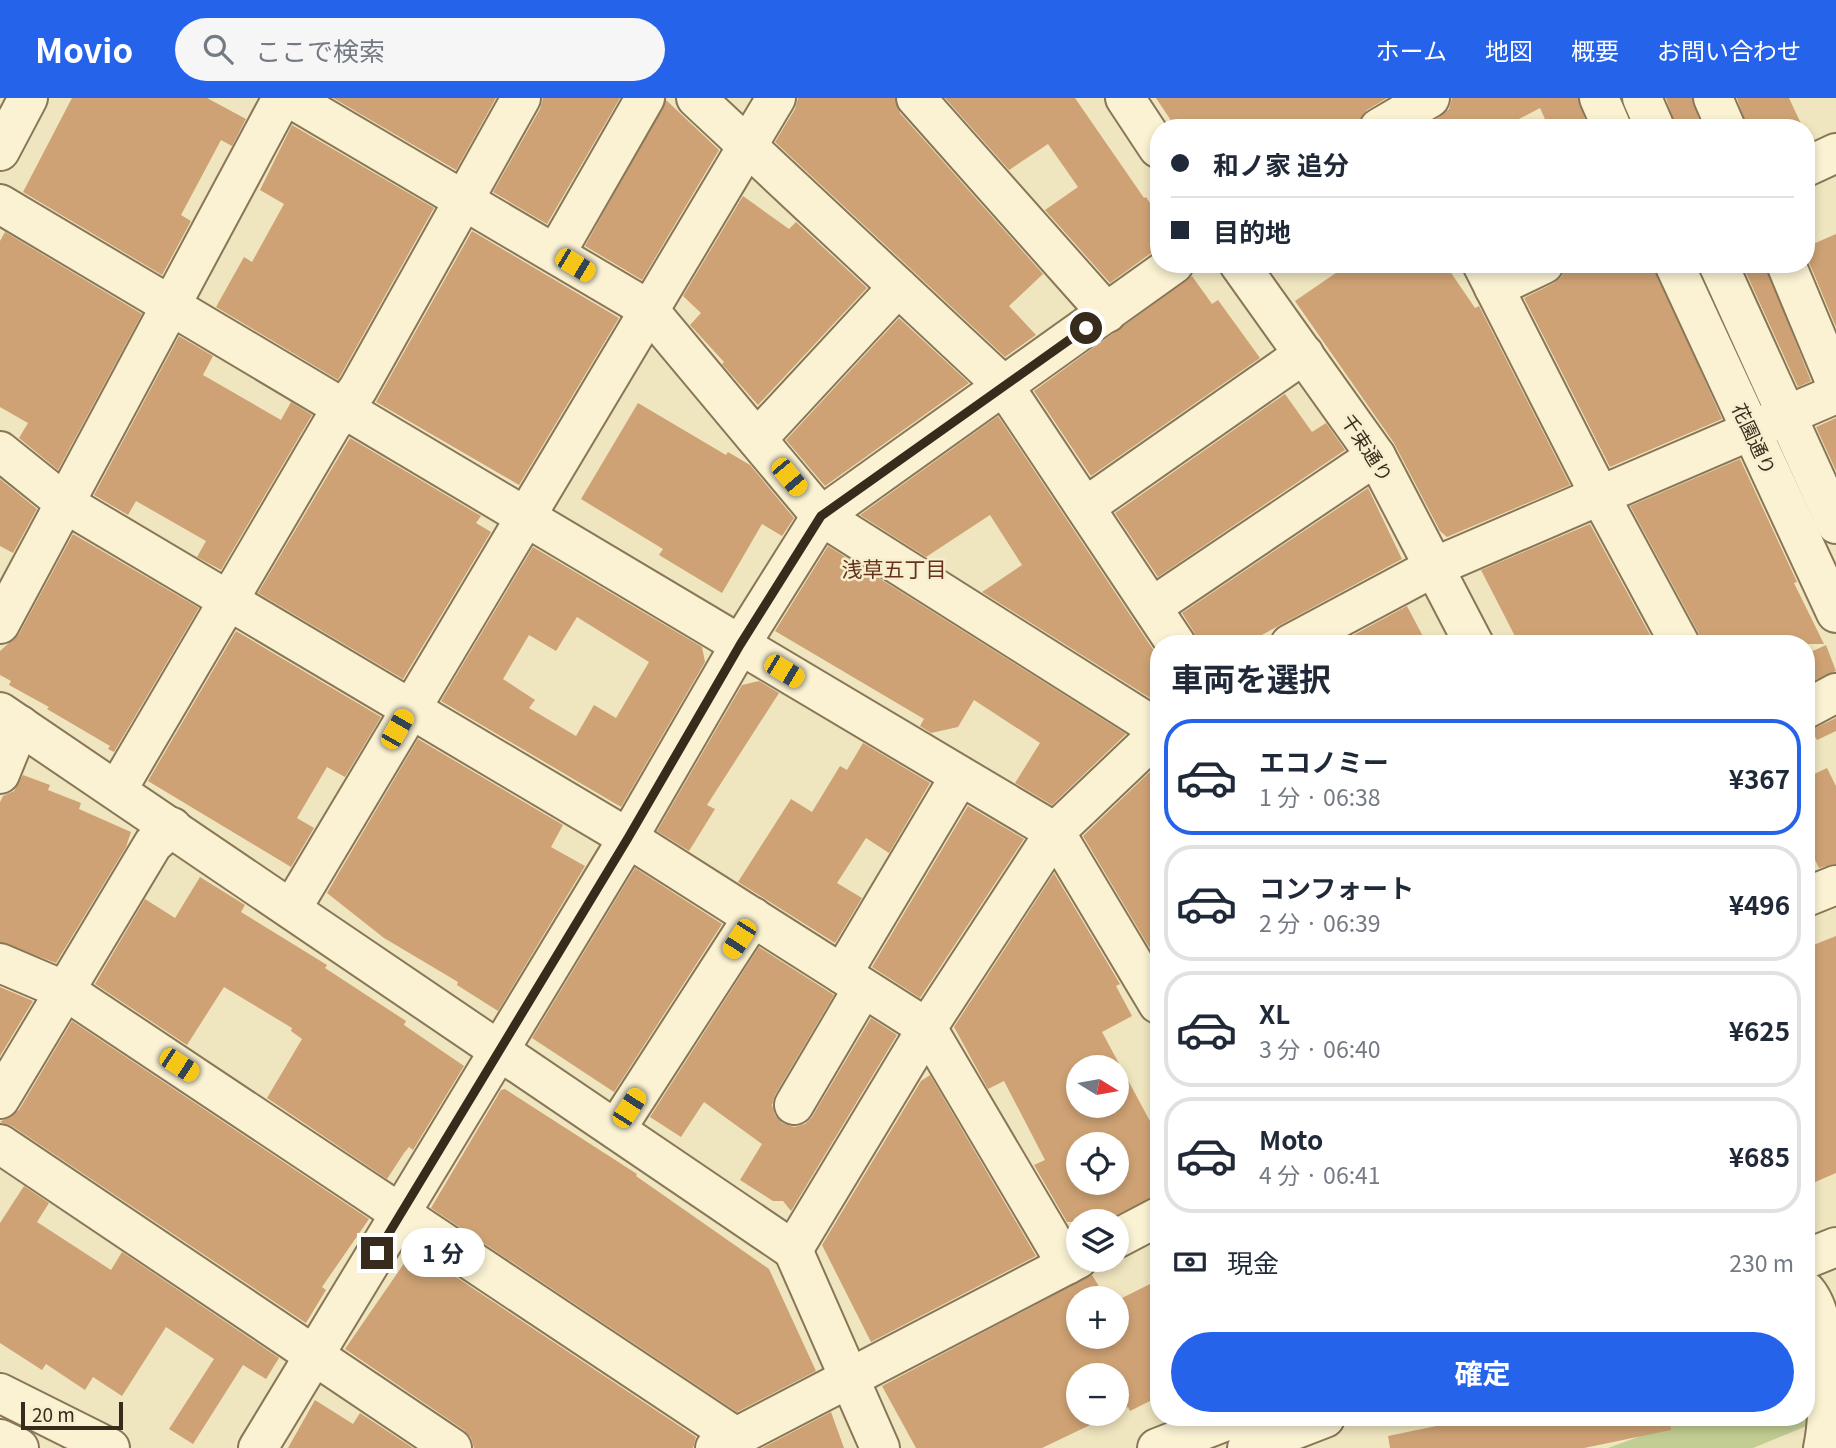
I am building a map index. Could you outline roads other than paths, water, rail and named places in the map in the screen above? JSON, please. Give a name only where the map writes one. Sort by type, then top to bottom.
[{"type":"street","points":[[0,151],[28,98]]},
{"type":"street","points":[[0,624],[282,98]]},
{"type":"street","points":[[290,98],[648,309],[821,516],[1150,726]]},
{"type":"street","points":[[117,790],[341,409],[358,389],[467,200],[522,98]]},
{"type":"street","points":[[556,253],[645,98]]},
{"type":"street","points":[[696,98],[1004,386],[1170,635]]},
{"type":"street","points":[[292,908],[523,517],[776,98]]},
{"type":"street","points":[[916,98],[1107,313]]},
{"type":"street","points":[[1599,98],[1608,119]]},
{"type":"street","points":[[1642,98],[1651,119]]},
{"type":"street","points":[[1713,98],[1722,119]]},
{"type":"street","points":[[1128,99],[1150,135]]},
{"type":"street","points":[[1815,163],[1836,153]]},
{"type":"street","points":[[0,204],[1055,832],[1150,980]]},
{"type":"street","points":[[258,1448],[628,838],[740,645],[821,516],[1162,273]]},
{"type":"street","name":"千束通り","points":[[1245,273],[1376,456],[1469,635]]},
{"type":"street","name":"花園通り","points":[[1678,273],[1836,613]]},
{"type":"street","name":"花園通り","points":[[1721,273],[1836,524]]},
{"type":"street","points":[[1790,273],[1836,384]]},
{"type":"street","points":[[1488,276],[1600,496],[1675,635]]},
{"type":"street","points":[[757,439],[898,287]]},
{"type":"street","points":[[1084,507],[1304,355]]},
{"type":"street","points":[[1307,635],[1434,568],[1836,394]]},
{"type":"street","points":[[0,451],[66,504],[628,838],[927,1028],[1066,1252]]},
{"type":"street","points":[[1152,607],[1376,456]]},
{"type":"street","points":[[1815,704],[1836,693]]},
{"type":"street","points":[[0,775],[10,719],[793,1250],[852,1378],[880,1448]]},
{"type":"street","points":[[793,1250],[927,1028],[1055,832],[1150,739]]},
{"type":"street","points":[[794,1105],[852,981],[960,776]]},
{"type":"street","points":[[0,1099],[153,844],[172,827]]},
{"type":"street","points":[[615,1129],[753,917]]},
{"type":"street","points":[[0,964],[66,991],[402,1212],[725,1442],[1066,1265]]},
{"type":"street","points":[[0,1144],[452,1448]]},
{"type":"street","points":[[1129,1232],[1150,1221]]},
{"type":"street","points":[[1815,1255],[1836,1247]]},
{"type":"street","points":[[1815,1295],[1826,1345],[1820,1441]]},
{"type":"street","points":[[0,1393],[110,1448]]},
{"type":"street","points":[[1157,1448],[1213,1426]]},
{"type":"street","points":[[1247,1448],[1324,1428]]},
{"type":"street","points":[[0,1439],[19,1448]]},
{"type":"district","name":"浅草五丁目","points":[[894,570]]}]
